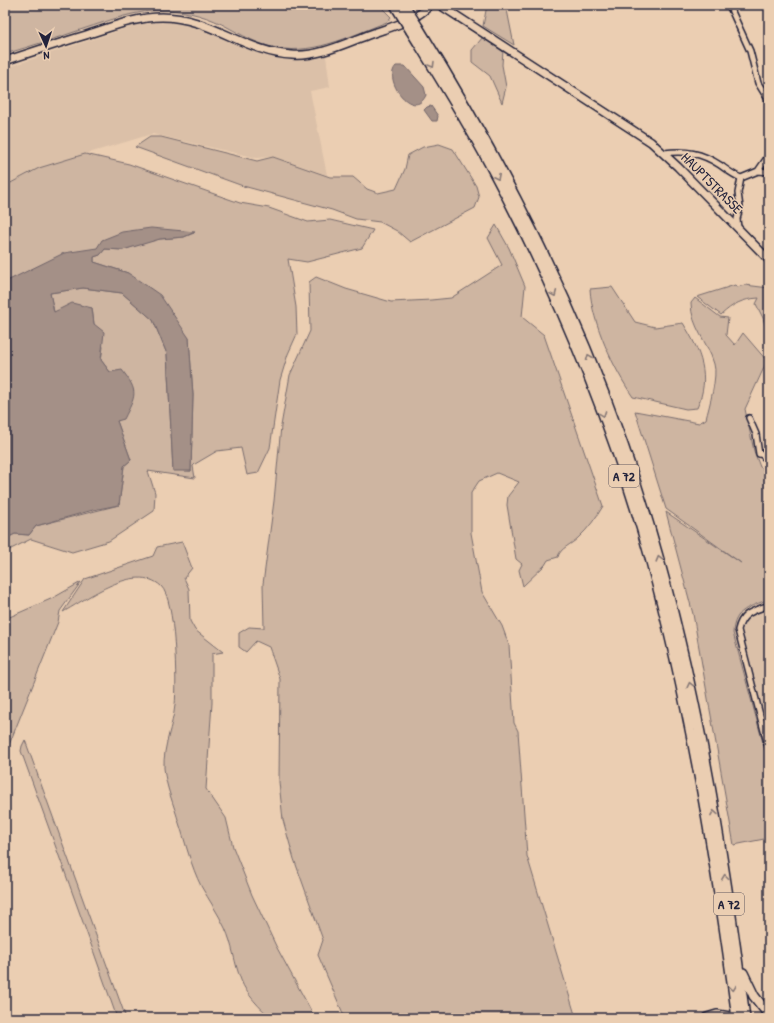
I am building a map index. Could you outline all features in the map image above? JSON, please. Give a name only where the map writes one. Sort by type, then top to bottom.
[{"type":"highway","name":"A 72","points":[[394,5],[415,29],[484,136],[530,224],[578,329],[623,444],[657,554],[679,635],[696,713],[721,852],[745,1018]]},
{"type":"highway","name":"A 72","points":[[404,5],[415,29],[477,140],[544,273],[594,390],[630,494],[671,637],[688,715],[716,873],[736,1018]]},
{"type":"highway","points":[[737,957],[750,990],[769,1015]]},
{"type":"highway","points":[[707,1018],[717,1015],[736,1018]]},
{"type":"street","points":[[5,61],[126,22],[163,17],[188,19],[205,24],[266,50],[280,54],[307,54],[324,51],[345,44],[430,5]]},
{"type":"street","name":"HAUPTSTRASSE","points":[[440,5],[633,129],[664,153],[769,260]]},
{"type":"street","points":[[729,5],[750,51],[758,82],[769,101]]},
{"type":"street","points":[[664,153],[689,151],[711,160],[741,178],[758,171],[769,172]]},
{"type":"street","points":[[758,171],[769,155]]},
{"type":"street","points":[[738,228],[737,220],[740,207],[738,193],[741,178]]},
{"type":"street","points":[[749,418],[756,434],[759,454],[764,457],[769,450]]},
{"type":"street","points":[[769,605],[744,615],[741,619],[738,630],[769,750]]},
{"type":"shaded area","points":[[5,5],[379,5],[391,17],[387,22],[329,44],[299,49],[283,49],[268,46],[243,36],[222,24],[199,15],[166,10],[155,10],[114,19],[5,54]]},
{"type":"shaded area","points":[[487,5],[506,5],[514,45],[483,26]]},
{"type":"shaded area","points":[[186,22],[263,55],[280,59],[314,59],[326,56],[330,87],[310,91],[327,175],[273,157],[257,158],[152,134],[39,168],[5,186],[5,68],[139,24]]},
{"type":"shaded area","points":[[483,37],[503,50],[502,65],[506,87],[502,103],[490,76],[472,62],[472,50]]},
{"type":"shaded area","points":[[396,66],[405,66],[424,87],[426,95],[421,102],[414,104],[401,96],[393,80],[393,72]]},
{"type":"shaded area","points":[[431,106],[438,116],[437,121],[432,121],[424,110]]},
{"type":"shaded area","points":[[150,137],[161,137],[257,161],[273,157],[330,177],[353,177],[367,189],[378,193],[396,189],[405,169],[408,155],[423,147],[439,144],[453,149],[476,186],[479,197],[475,208],[410,242],[397,231],[380,222],[356,219],[332,210],[243,186],[135,147]]},
{"type":"shaded area","points":[[85,154],[129,164],[240,203],[269,208],[308,222],[330,220],[373,230],[362,248],[307,262],[288,259],[296,307],[297,334],[288,354],[280,380],[270,448],[258,473],[247,475],[241,448],[217,451],[195,464],[193,466],[195,478],[148,471],[155,493],[154,511],[109,541],[72,552],[31,539],[5,552],[5,539],[15,534],[29,535],[36,526],[119,505],[124,466],[131,460],[117,421],[110,372],[101,360],[103,347],[94,324],[92,308],[54,312],[50,293],[83,288],[122,293],[153,320],[167,354],[173,470],[191,471],[193,395],[189,338],[128,273],[94,262],[94,257],[100,255],[105,249],[123,250],[146,242],[184,237],[194,233],[98,248],[5,282],[5,186],[39,168]]},
{"type":"shaded area","points":[[496,225],[509,248],[525,286],[522,317],[544,335],[603,506],[598,515],[582,535],[563,549],[558,557],[548,560],[545,565],[523,586],[519,570],[522,564],[516,559],[507,505],[508,496],[519,482],[497,473],[479,481],[471,493],[471,533],[482,592],[502,626],[509,645],[514,723],[518,731],[527,856],[576,1018],[345,1018],[318,955],[323,940],[294,859],[283,820],[279,782],[280,679],[269,647],[256,641],[246,652],[239,647],[239,633],[249,627],[264,628],[263,584],[274,501],[281,426],[290,375],[310,331],[309,282],[316,277],[346,289],[391,302],[451,298],[502,265],[488,238]]},
{"type":"shaded area","points":[[151,228],[195,232],[184,237],[160,239],[123,250],[105,249],[100,255],[94,257],[94,262],[128,273],[160,295],[189,338],[193,395],[191,471],[173,471],[167,354],[153,320],[122,293],[83,288],[50,293],[54,312],[72,303],[92,308],[94,324],[104,332],[101,360],[110,372],[122,370],[131,384],[134,394],[133,399],[124,419],[117,421],[131,460],[124,466],[119,505],[93,510],[36,526],[29,535],[15,534],[5,539],[5,282],[64,253],[97,248],[102,240],[122,232]]},
{"type":"shaded area","points":[[735,285],[737,287],[745,285],[769,288],[769,309],[767,312],[769,338],[763,318],[756,304],[759,298],[738,303],[721,315],[697,297]]},
{"type":"shaded area","points":[[612,287],[635,322],[655,327],[683,323],[695,344],[702,364],[703,385],[697,408],[686,409],[633,397],[605,346],[599,331],[592,303],[590,289]]},
{"type":"shaded area","points":[[695,298],[720,317],[728,318],[726,335],[735,345],[743,333],[767,361],[745,409],[754,451],[760,467],[769,473],[769,599],[744,610],[736,619],[733,633],[769,765],[769,838],[734,845],[693,614],[666,512],[741,563],[666,509],[635,411],[699,423],[706,419],[713,392],[715,369],[708,349],[694,320],[691,303]]},
{"type":"shaded area","points":[[182,542],[192,568],[184,578],[189,589],[190,621],[195,630],[223,652],[212,654],[212,703],[206,789],[226,818],[233,847],[252,895],[276,946],[315,1018],[271,1018],[250,996],[243,985],[225,928],[201,886],[191,863],[168,789],[164,768],[165,752],[175,705],[176,680],[173,625],[166,594],[161,586],[150,580],[138,578],[125,580],[111,585],[63,612],[85,579],[153,556],[157,547]]},
{"type":"shaded area","points":[[81,582],[60,611],[58,622],[5,755],[5,619],[53,598]]},
{"type":"shaded area","points":[[769,599],[769,765],[733,633],[733,624],[737,616],[745,609]]},
{"type":"shaded area","points":[[25,740],[126,1018],[117,1018],[21,751]]}]
